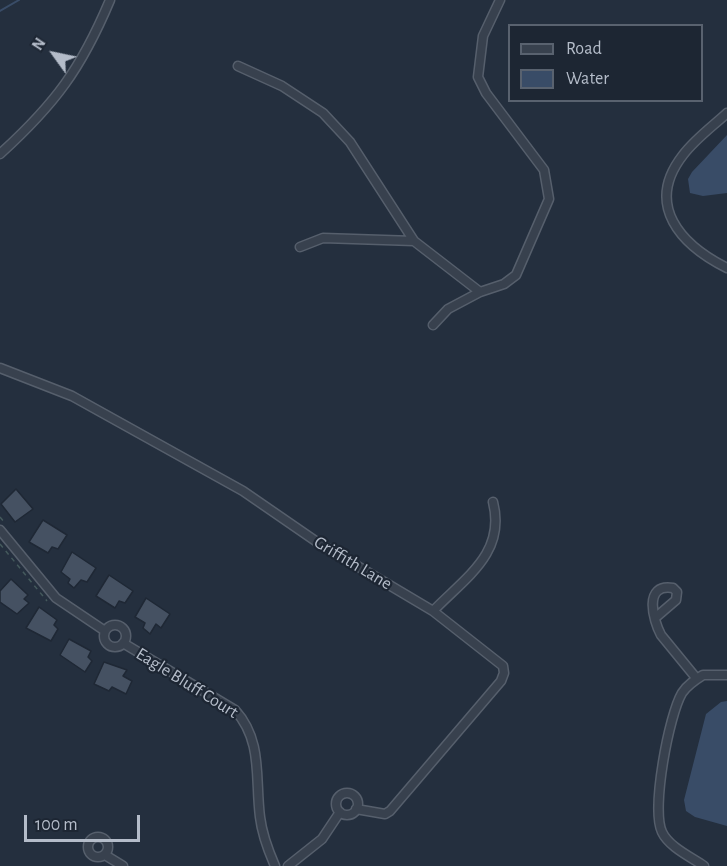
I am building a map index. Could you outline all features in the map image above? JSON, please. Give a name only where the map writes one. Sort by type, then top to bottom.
[{"type":"street","points":[[0,154],[35,123],[60,94],[93,40],[110,0]]},
{"type":"street","points":[[433,325],[448,309],[480,292],[504,284],[516,274],[549,199],[544,170],[486,93],[478,77],[483,36],[500,0]]},
{"type":"street","points":[[238,66],[282,86],[323,113],[350,142],[414,241],[480,292]]},
{"type":"street","points":[[727,113],[684,154],[671,177],[667,198],[671,220],[680,236],[727,268]]},
{"type":"street","points":[[300,247],[323,237],[414,241]]},
{"type":"street","name":"Griffith Lane","points":[[0,368],[72,396],[243,491],[317,542],[433,611],[503,666],[504,673],[486,700],[390,811],[385,814],[356,809]]},
{"type":"street","points":[[433,611],[485,557],[493,544],[497,518],[493,502]]},
{"type":"street","name":"Eagle Bluff Court","points":[[4,528],[56,598],[105,631]]},
{"type":"street","points":[[655,618],[661,634],[697,679]]},
{"type":"street","name":"Eagle Bluff Court","points":[[114,625],[121,627],[125,633],[123,643],[115,647],[108,646],[104,637],[105,631],[114,625]]},
{"type":"street","name":"Eagle Bluff Court","points":[[123,643],[235,710],[248,725],[255,744],[261,824],[275,866]]},
{"type":"street","points":[[704,866],[666,839],[658,814],[662,767],[678,703],[683,693],[697,679],[711,674],[727,675]]},
{"type":"street","points":[[344,793],[351,794],[356,798],[356,809],[349,814],[340,812],[336,807],[337,800],[344,793]]},
{"type":"street","points":[[288,866],[322,839],[340,812]]},
{"type":"street","points":[[105,855],[123,866]]},
{"type":"path","points":[[0,517],[4,528]]},
{"type":"water","points":[[727,135],[727,193],[703,196],[690,193],[688,179],[692,172]]},
{"type":"water","points":[[727,701],[727,826],[695,817],[686,811],[684,800],[706,714],[721,702]]},
{"type":"building","points":[[16,489],[33,509],[15,522],[1,504]]},
{"type":"building","points":[[43,520],[67,535],[58,549],[52,547],[48,553],[29,542]]},
{"type":"building","points":[[72,552],[96,568],[87,582],[81,580],[74,588],[68,583],[70,579],[61,572]]},
{"type":"building","points":[[109,575],[133,591],[125,603],[119,601],[115,608],[96,596]]},
{"type":"building","points":[[11,579],[28,595],[24,599],[29,603],[17,614],[0,602],[0,591]]},
{"type":"building","points":[[146,598],[170,614],[161,628],[156,624],[150,634],[143,628],[145,623],[135,617]]},
{"type":"building","points":[[39,607],[57,620],[54,625],[58,629],[51,641],[26,628]]},
{"type":"building","points":[[69,639],[91,651],[88,657],[92,661],[85,672],[60,655]]},
{"type":"building","points":[[104,662],[127,670],[123,676],[132,681],[126,694],[112,687],[109,691],[94,684]]},
{"type":"waterway","points":[[0,11],[19,0]]}]
